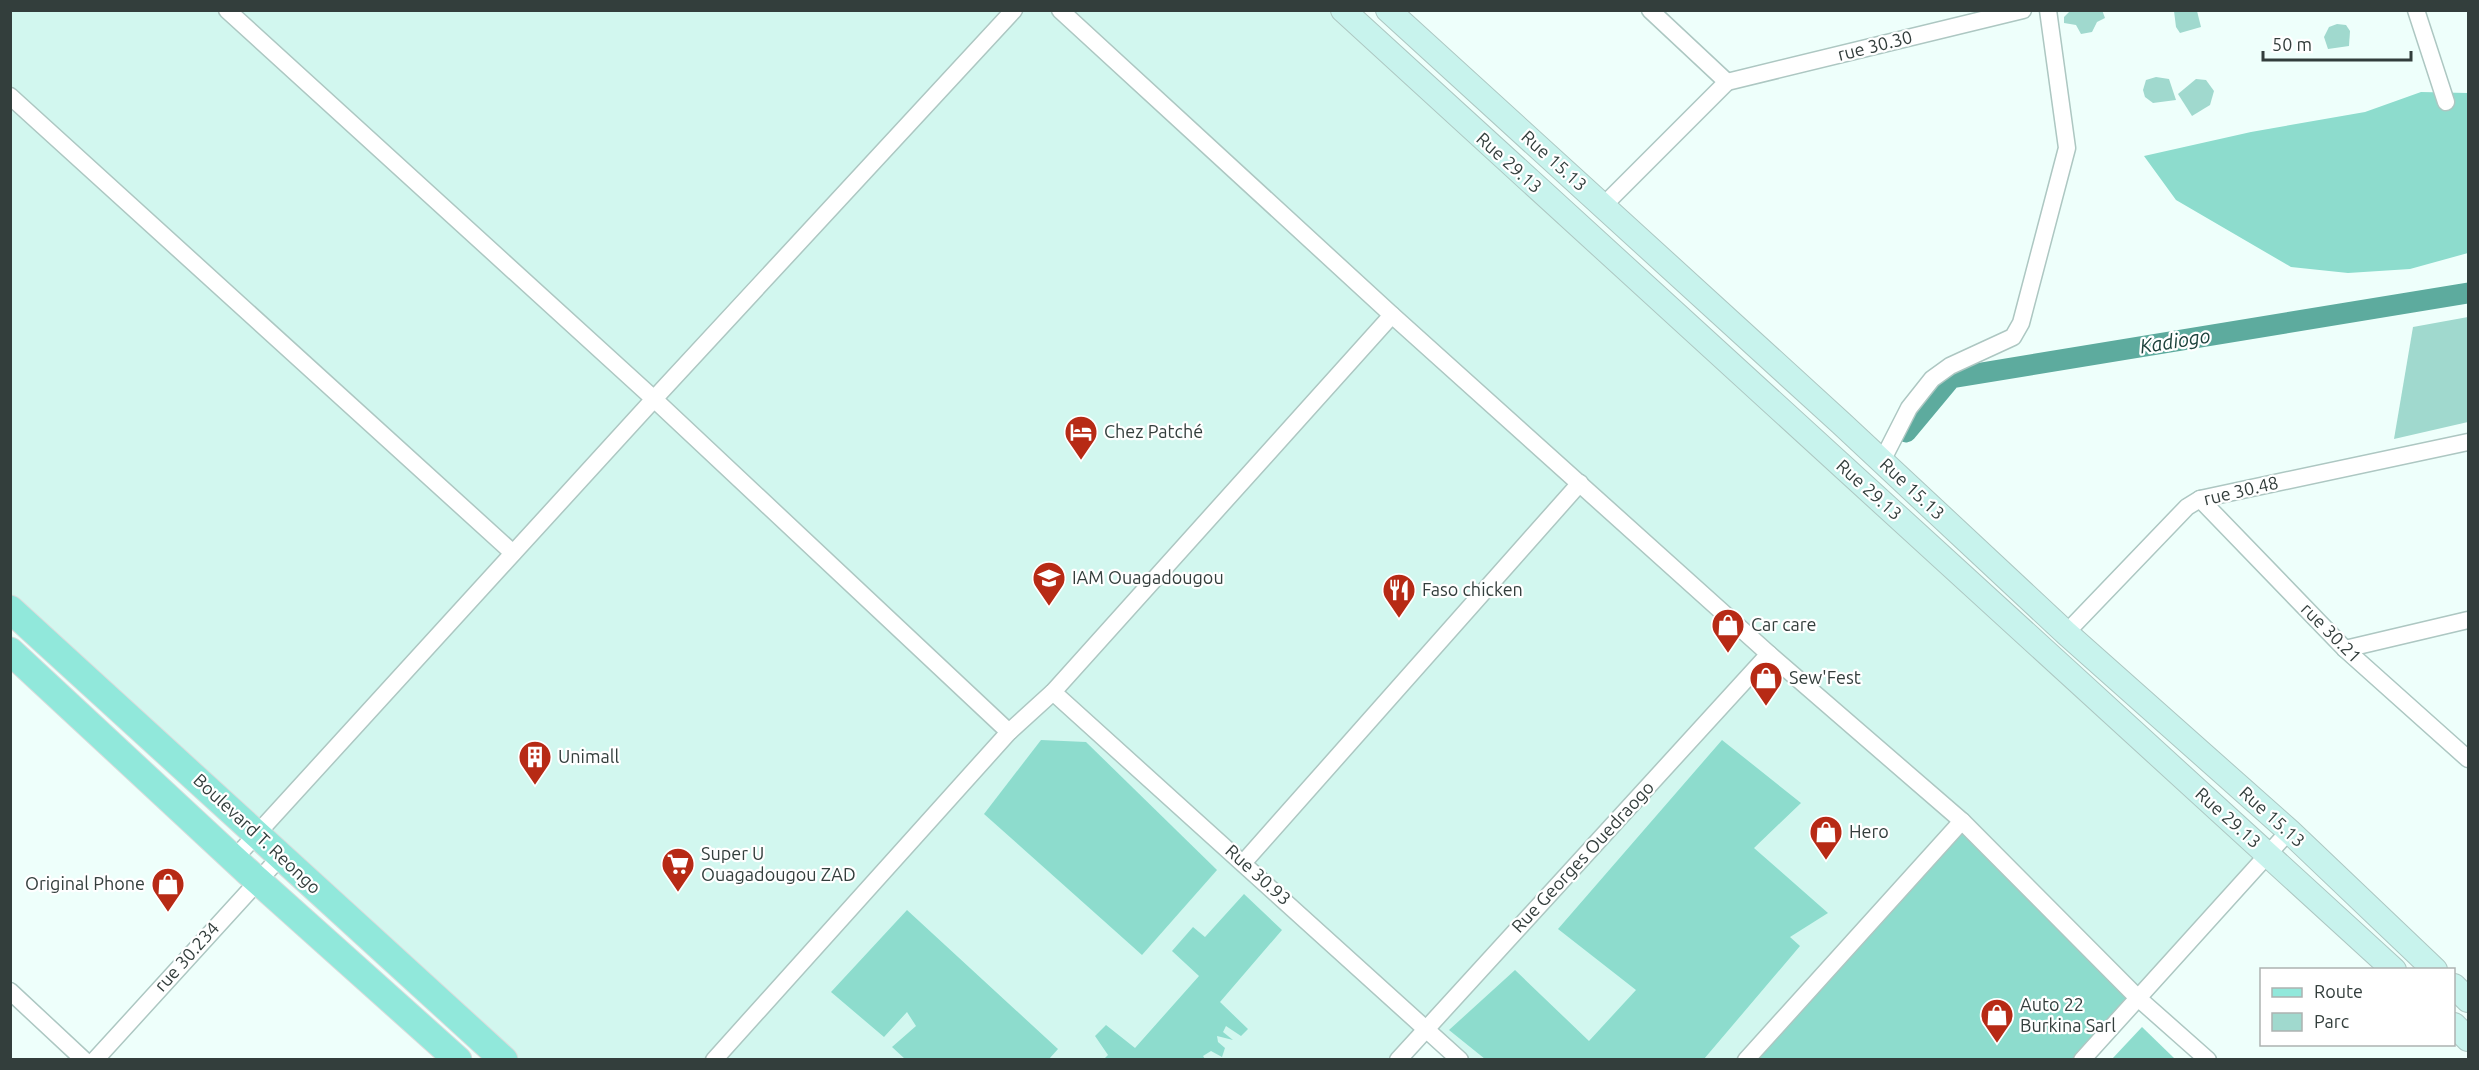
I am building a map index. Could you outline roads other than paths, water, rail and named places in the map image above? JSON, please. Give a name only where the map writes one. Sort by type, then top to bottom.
[{"type":"main road","name":"Rue 29.13","points":[[1343,10],[2393,968]]},
{"type":"main road","name":"Rue 15.13","points":[[1388,10],[1882,461],[2066,633],[2289,831],[2434,968]]},
{"type":"main road","name":"Boulevard T. Reongo","points":[[10,609],[504,1059]]},
{"type":"main road","name":"Boulevard T. Reongo","points":[[10,651],[257,880],[458,1059]]},
{"type":"main road","points":[[2455,987],[2469,1000]]},
{"type":"main road","points":[[2455,1026],[2469,1039]]},
{"type":"street","points":[[227,10],[654,399],[1009,732]]},
{"type":"street","points":[[234,859],[654,399],[1014,10]]},
{"type":"street","points":[[1060,10],[1392,315],[1769,654],[1962,821],[2138,998],[2208,1059]]},
{"type":"street","points":[[1604,206],[1727,82],[1650,10]]},
{"type":"street","name":"rue 30.30","points":[[1727,82],[2023,10]]},
{"type":"street","points":[[1882,461],[1909,408],[1932,379],[1950,366],[2013,337],[2021,323],[2067,148],[2048,10]]},
{"type":"street","points":[[2416,10],[2446,102]]},
{"type":"street","points":[[10,96],[513,553]]},
{"type":"street","points":[[714,1059],[1009,732],[1053,692],[1392,315]]},
{"type":"street","name":"rue 30.48","points":[[2066,633],[2187,507],[2200,499],[2469,442]]},
{"type":"street","points":[[1244,862],[1580,483]]},
{"type":"street","name":"rue 30.21","points":[[2200,499],[2345,649],[2469,759]]},
{"type":"street","points":[[2345,649],[2469,620]]},
{"type":"street","name":"Rue Georges Ouedraogo","points":[[1398,1059],[1769,654]]},
{"type":"street","name":"Rue 30.93","points":[[1053,692],[1460,1059]]},
{"type":"street","points":[[1746,1059],[1962,821]]},
{"type":"street","points":[[2082,1059],[2289,831]]},
{"type":"street","name":"rue 30.234","points":[[95,1059],[281,856]]},
{"type":"street","points":[[10,991],[84,1059]]},
{"type":"waterway","name":"Kadiogo","points":[[1906,432],[1951,378],[2468,293]]},
{"type":"place","name":"Chez Patché","points":[[1081,461]]},
{"type":"place","name":"IAM Ouagadougou","points":[[1049,607]]},
{"type":"place","name":"Faso chicken","points":[[1399,619]]},
{"type":"place","name":"Car care","points":[[1728,654]]},
{"type":"place","name":"Sew'Fest","points":[[1766,707]]},
{"type":"place","name":"Unimall","points":[[535,786]]},
{"type":"place","name":"Hero","points":[[1826,861]]},
{"type":"place","name":"Super U Ouagadougou ZAD","points":[[678,893]]},
{"type":"place","name":"Original Phone","points":[[168,913]]},
{"type":"place","name":"Auto 22 Burkina Sarl","points":[[1997,1044]]}]
